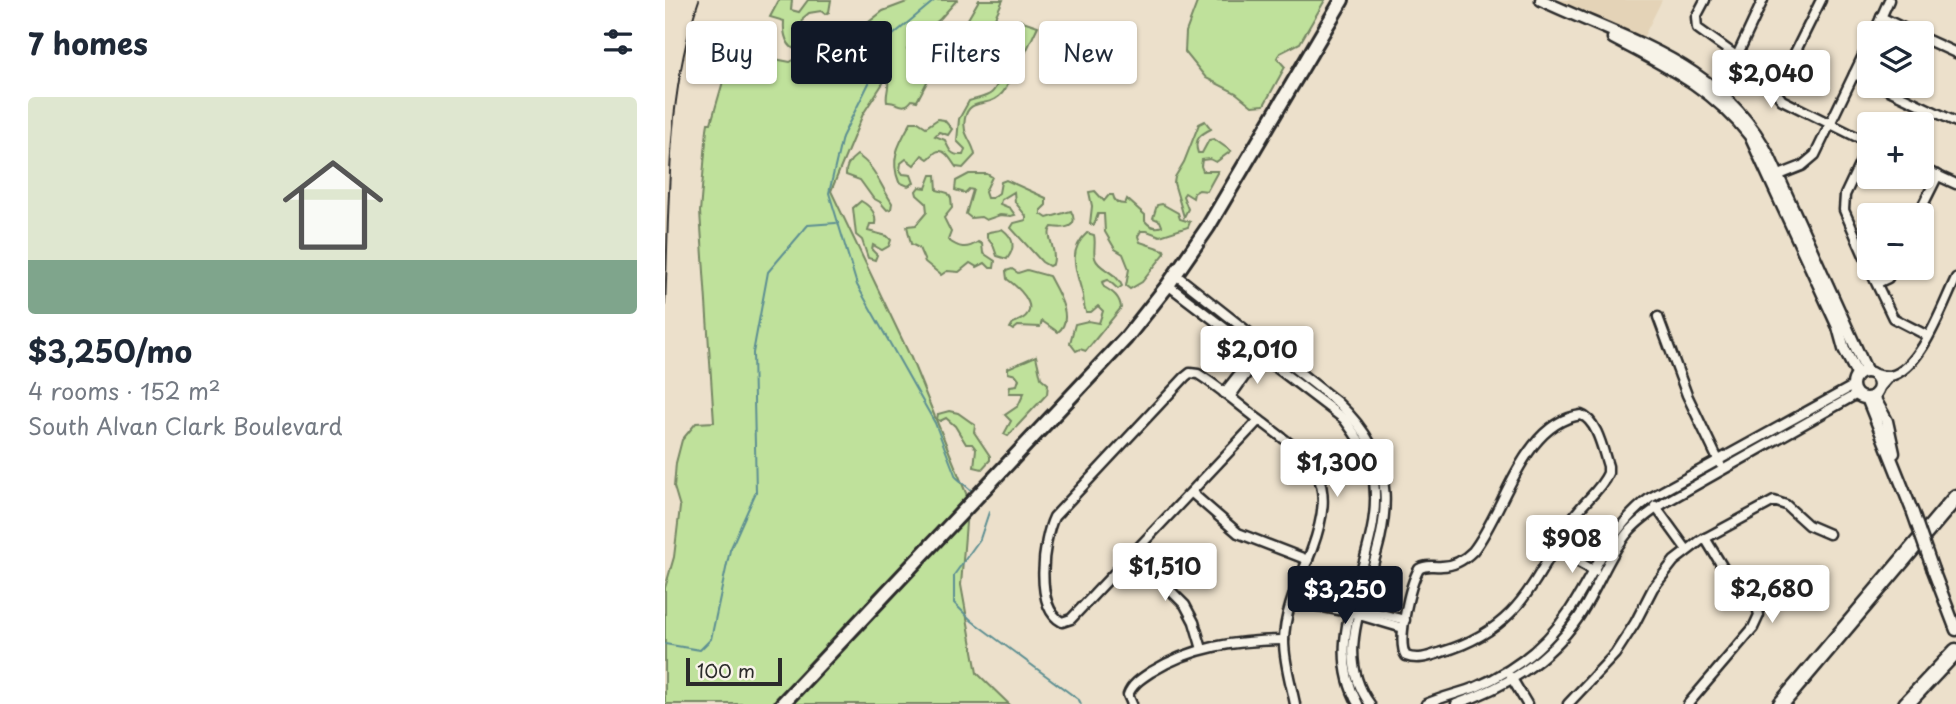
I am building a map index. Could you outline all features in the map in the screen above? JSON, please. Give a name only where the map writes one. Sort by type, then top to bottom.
[{"type":"highway","points":[[1781,704],[1898,569],[1956,497]]},
{"type":"highway","points":[[1906,704],[1956,651]]},
{"type":"main road","points":[[782,704],[1102,363],[1172,280],[1207,227],[1342,0]]},
{"type":"street","points":[[1541,0],[1682,64],[1718,89],[1751,125],[1866,374],[1866,392],[1901,477],[1956,630]]},
{"type":"street","points":[[1705,0],[1696,17],[1697,28],[1776,91],[1782,100],[1857,138]]},
{"type":"street","points":[[1736,58],[1763,0]]},
{"type":"street","points":[[1776,91],[1821,0]]},
{"type":"street","points":[[1879,21],[1889,0]]},
{"type":"street","points":[[1881,17],[1889,21]]},
{"type":"street","points":[[1934,43],[1956,53]]},
{"type":"street","points":[[1774,176],[1808,162],[1815,155],[1857,68]]},
{"type":"street","points":[[1905,98],[1956,122]]},
{"type":"street","points":[[1857,170],[1845,195],[1844,210],[1857,240]]},
{"type":"street","points":[[1934,173],[1956,184]]},
{"type":"street","points":[[1924,203],[1938,175]]},
{"type":"street","points":[[1426,704],[1534,666],[1570,629],[1629,531],[1657,508],[1866,392],[1911,364],[1956,278]]},
{"type":"street","points":[[1172,280],[1267,346],[1353,417],[1380,462],[1386,492],[1385,521],[1355,631],[1353,655],[1359,687],[1370,704]]},
{"type":"street","points":[[1172,280],[1259,356],[1344,419],[1359,438],[1372,471],[1376,499],[1373,522],[1350,609],[1345,664],[1349,687],[1358,704]]},
{"type":"street","points":[[1876,280],[1893,318],[1928,336]]},
{"type":"street","points":[[1877,283],[1884,280]]},
{"type":"street","points":[[1658,317],[1687,395],[1723,470]]},
{"type":"street","points":[[1227,395],[1251,369],[1267,346]]},
{"type":"street","points":[[1259,420],[1083,608],[1065,622],[1052,616],[1044,591],[1047,541],[1054,517],[1185,377],[1192,372],[1201,375],[1302,452],[1320,483],[1322,518],[1295,596],[1284,640],[1295,704]]},
{"type":"street","points":[[1866,374],[1890,376]]},
{"type":"street","points":[[1456,704],[1487,693],[1542,644],[1572,608],[1592,570],[1627,518],[1650,498],[1718,460],[1866,392],[1878,381],[1866,374]]},
{"type":"street","points":[[1584,416],[1591,423],[1608,466],[1608,473],[1573,517],[1555,549],[1531,590],[1499,624],[1473,640],[1450,649],[1418,659],[1406,656],[1401,645],[1404,624],[1416,576],[1422,567],[1448,566],[1469,555],[1482,539],[1533,446],[1557,425],[1573,417],[1584,416]]},
{"type":"street","points":[[1192,493],[1226,524],[1244,536],[1308,560]]},
{"type":"street","points":[[1650,498],[1687,550]]},
{"type":"street","points":[[1568,704],[1615,654],[1660,579],[1687,550],[1705,538],[1774,501],[1786,505],[1808,525],[1829,534]]},
{"type":"street","points":[[1688,704],[1753,628],[1759,615],[1758,606],[1730,579],[1705,538]]},
{"type":"street","points":[[1555,549],[1602,575]]},
{"type":"street","points":[[1134,554],[1185,605],[1194,622],[1202,649]]},
{"type":"street","points":[[1295,596],[1404,624]]},
{"type":"street","points":[[1132,704],[1128,695],[1133,685],[1154,670],[1202,649],[1234,642],[1284,640]]},
{"type":"street","points":[[1510,675],[1527,704]]},
{"type":"shaded area","points":[[1557,0],[1662,0],[1643,38]]},
{"type":"green space","points":[[779,0],[792,0],[791,10],[799,12],[808,0],[831,0],[829,12],[809,13],[803,21],[791,21],[791,47],[785,35],[784,21],[770,17]]},
{"type":"green space","points":[[912,0],[957,0],[938,21],[906,21],[906,84],[926,84],[917,101],[912,100],[903,106],[887,102],[888,84],[892,84],[892,21],[870,21],[883,11]]},
{"type":"green space","points":[[979,0],[1003,0],[993,21],[968,19]]},
{"type":"green space","points":[[1198,0],[1325,0],[1300,43],[1280,53],[1277,58],[1285,67],[1264,105],[1252,106],[1236,93],[1206,78],[1185,52],[1186,32]]},
{"type":"green space","points":[[1025,22],[1038,26],[1025,54]]},
{"type":"green space","points":[[777,59],[790,62],[791,84],[882,84],[863,114],[831,191],[911,358],[968,498],[961,585],[977,673],[1009,704],[665,704],[665,588],[674,557],[680,507],[674,487],[676,463],[682,440],[696,423],[714,422],[700,212],[708,123],[711,123],[722,84],[777,84]]},
{"type":"green space","points":[[997,84],[1008,84],[999,96],[973,106],[967,112],[964,124],[975,155],[963,168],[956,167],[948,156],[939,151],[928,159],[922,155],[914,165],[906,159],[901,163],[900,170],[903,174],[911,175],[914,183],[908,186],[899,182],[896,158],[911,122],[918,122],[926,127],[938,119],[944,120],[952,129],[948,135],[939,132],[935,136],[945,140],[953,153],[963,155],[965,149],[957,141],[959,119],[969,101],[986,96]]},
{"type":"green space","points":[[1205,121],[1211,129],[1199,138],[1198,153],[1202,153],[1209,140],[1214,139],[1231,151],[1216,162],[1210,159],[1202,160],[1203,171],[1218,171],[1207,191],[1199,190],[1194,193],[1193,198],[1185,193],[1183,196],[1188,209],[1184,217],[1174,183],[1175,177],[1199,124]]},
{"type":"green space","points":[[857,155],[877,176],[892,203],[891,209],[887,210],[873,198],[860,180],[846,175],[848,164]]},
{"type":"green space","points":[[969,174],[987,174],[992,177],[985,192],[987,198],[999,193],[1001,182],[1006,180],[1046,198],[1041,214],[1047,218],[1071,211],[1074,221],[1072,224],[1061,228],[1052,227],[1050,231],[1053,264],[1049,266],[1042,262],[1011,228],[1014,223],[1026,220],[1015,202],[1014,192],[1001,200],[1000,204],[1010,208],[1015,215],[1000,215],[986,220],[981,217],[971,218],[966,214],[973,190],[969,189],[965,193],[955,190],[956,181]]},
{"type":"green space","points":[[931,175],[936,175],[937,190],[948,193],[951,198],[952,208],[944,218],[951,232],[948,240],[963,247],[978,242],[982,244],[983,253],[995,261],[994,268],[985,263],[977,267],[970,263],[959,272],[947,271],[941,275],[925,262],[919,248],[911,244],[907,226],[916,225],[927,212],[926,203],[916,191],[919,187],[926,188]]},
{"type":"green space","points":[[1095,191],[1104,201],[1109,195],[1113,195],[1120,203],[1125,204],[1127,199],[1145,215],[1145,221],[1153,227],[1162,226],[1160,221],[1153,218],[1157,205],[1162,204],[1178,213],[1180,219],[1190,222],[1188,227],[1160,236],[1141,231],[1138,236],[1140,242],[1164,250],[1165,253],[1142,282],[1130,289],[1126,286],[1129,269],[1123,254],[1115,249],[1105,232],[1104,214],[1098,214],[1094,225],[1090,224],[1092,206],[1089,192]]},
{"type":"green space","points":[[861,201],[875,216],[875,224],[870,224],[868,231],[887,236],[891,240],[889,246],[882,250],[873,245],[872,250],[877,255],[875,260],[868,258],[862,240],[856,235],[853,208]]},
{"type":"green space","points":[[1002,229],[1012,243],[1012,251],[1007,259],[997,256],[987,238],[987,233]]},
{"type":"green space","points":[[1087,233],[1094,235],[1094,255],[1097,262],[1120,281],[1122,286],[1118,289],[1108,280],[1102,282],[1104,287],[1118,298],[1121,308],[1086,351],[1076,351],[1070,343],[1075,324],[1088,321],[1099,323],[1103,311],[1098,306],[1091,312],[1086,312],[1076,271],[1077,247]]},
{"type":"green space","points":[[1012,269],[1018,273],[1027,270],[1049,276],[1065,313],[1063,326],[1058,332],[1042,321],[1040,327],[1010,328],[1013,323],[1028,314],[1029,308],[1024,296],[1007,279],[1006,271]]},
{"type":"green space","points":[[1036,356],[1041,378],[1048,384],[1047,394],[1008,436],[1004,434],[1011,421],[1005,415],[1018,406],[1024,393],[1009,393],[1010,386],[1017,385],[1019,379],[1008,373],[1008,368]]},
{"type":"green space","points":[[949,411],[958,413],[975,425],[974,432],[990,456],[982,469],[974,467],[976,449],[972,444],[966,444],[955,426],[946,418],[940,421],[937,419],[938,414]]},
{"type":"waterway","points":[[935,0],[893,35],[842,137],[829,193],[857,285],[935,423],[956,477],[973,492]]},
{"type":"waterway","points":[[665,644],[700,650],[711,639],[730,550],[756,492],[753,353],[768,272],[808,225],[836,223]]},
{"type":"waterway","points":[[989,512],[980,539],[954,575],[954,603],[972,621],[1081,704]]},
{"type":"railway","points":[[665,305],[675,112],[680,74],[699,0]]}]
